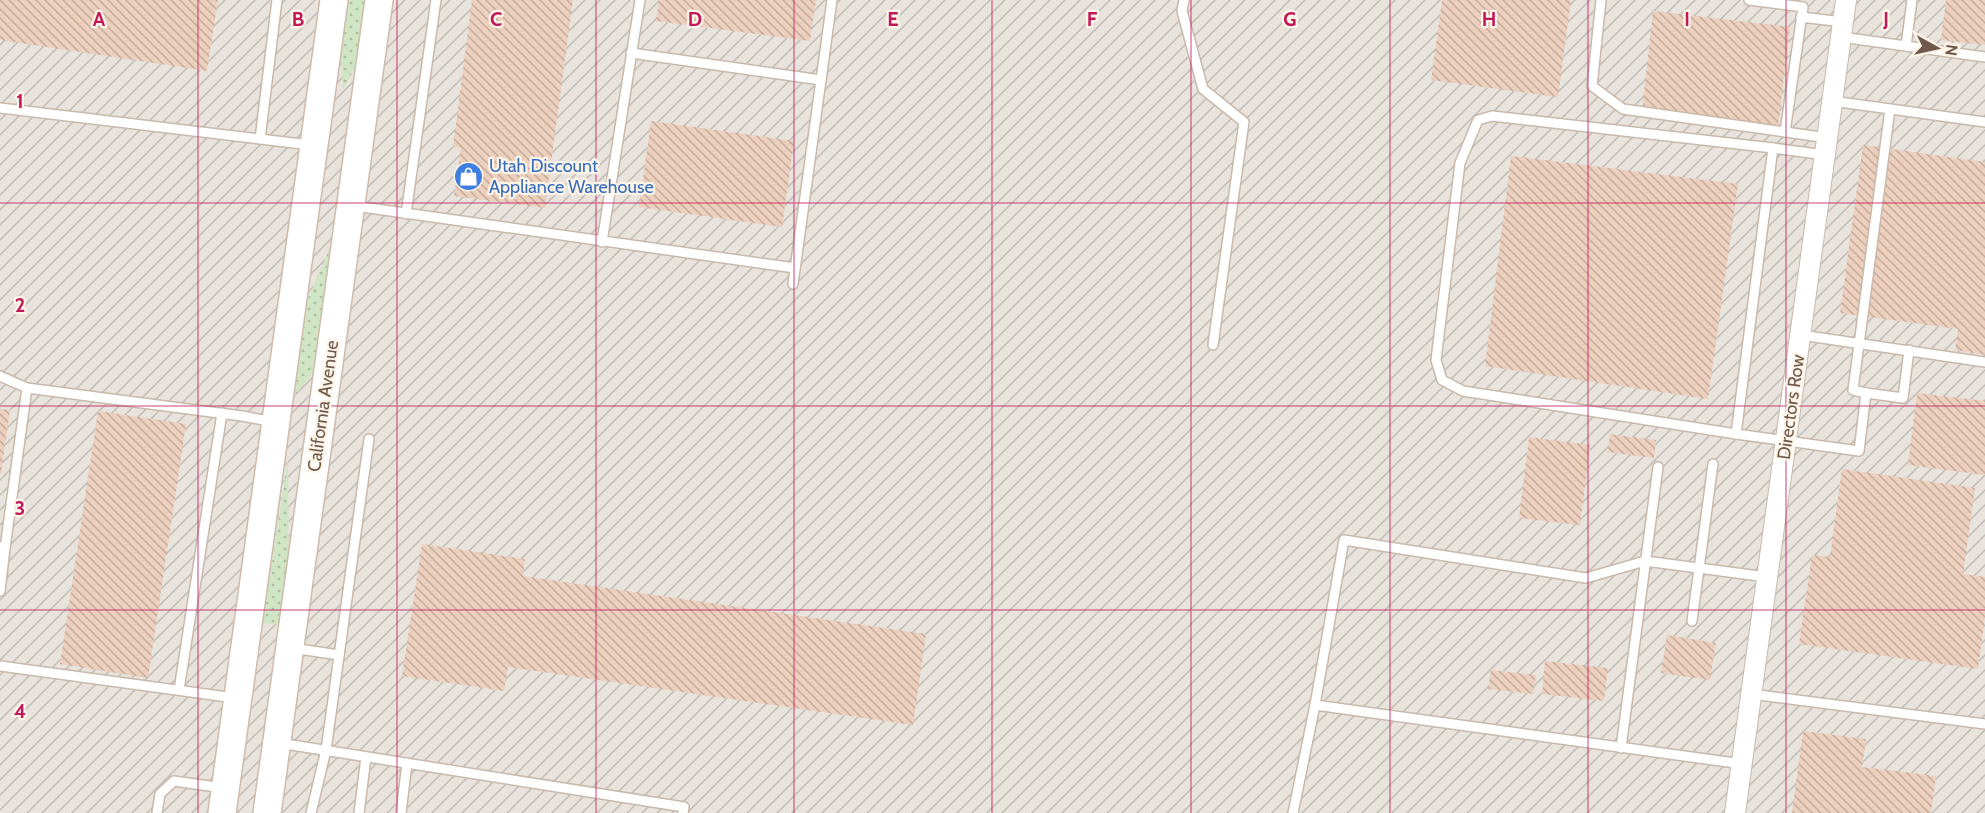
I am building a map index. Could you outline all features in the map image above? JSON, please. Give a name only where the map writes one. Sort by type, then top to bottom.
[{"type":"main road","points":[[268,804],[224,801],[334,0]]},
{"type":"main road","name":"California Avenue","points":[[268,804],[379,0]]},
{"type":"main road","points":[[313,157],[355,175]]},
{"type":"main road","points":[[276,423],[320,429]]},
{"type":"main road","points":[[238,698],[282,703]]},
{"type":"street","name":"Directors Row","points":[[1735,813],[1846,0]]},
{"type":"lane","points":[[260,139],[277,0]]},
{"type":"lane","points":[[406,214],[436,0]]},
{"type":"lane","points":[[602,242],[639,0]]},
{"type":"lane","points":[[793,284],[832,0]]},
{"type":"lane","points":[[1184,0],[1182,11],[1203,89],[1244,122],[1213,345]]},
{"type":"lane","points":[[1601,0],[1592,86],[1623,109],[1785,132],[1826,147]]},
{"type":"lane","points":[[1749,0],[1803,7],[1785,132]]},
{"type":"lane","points":[[1906,46],[1912,0]]},
{"type":"lane","points":[[1801,17],[1906,46],[1985,57]]},
{"type":"lane","points":[[631,53],[821,80]]},
{"type":"lane","points":[[1833,101],[1985,122]]},
{"type":"lane","points":[[0,108],[260,139],[313,157]]},
{"type":"lane","points":[[1890,109],[1853,390],[1903,398],[1909,350]]},
{"type":"lane","points":[[1826,147],[1773,148],[1491,116],[1478,120],[1460,163],[1436,360],[1442,380],[1463,391],[1786,442],[1858,451],[1866,393]]},
{"type":"lane","points":[[1736,434],[1773,148]]},
{"type":"lane","points":[[351,206],[795,268]]},
{"type":"lane","points":[[1801,334],[1985,362]]},
{"type":"lane","points":[[0,376],[27,388],[222,413],[276,423]]},
{"type":"lane","points":[[0,591],[2,547],[27,388]]},
{"type":"lane","points":[[180,690],[222,413]]},
{"type":"lane","points":[[311,813],[326,750],[369,440]]},
{"type":"lane","points":[[1692,621],[1713,464]]},
{"type":"lane","points":[[1621,748],[1658,467]]},
{"type":"lane","points":[[1293,813],[1344,540],[1586,578],[1646,561],[1767,578]]},
{"type":"lane","points":[[290,648],[339,655]]},
{"type":"lane","points":[[0,666],[238,698]]},
{"type":"lane","points":[[1751,694],[1985,724]]},
{"type":"lane","points":[[1315,705],[1742,764]]},
{"type":"lane","points":[[277,743],[684,807],[683,813]]},
{"type":"lane","points":[[359,813],[366,757]]},
{"type":"lane","points":[[400,813],[407,763]]},
{"type":"lane","points":[[158,813],[160,794],[174,781],[224,801]]},
{"type":"shaded area","points":[[0,0],[1985,0],[1985,813],[0,813]]},
{"type":"green space","points":[[346,0],[364,0],[362,56],[343,89],[341,49]]},
{"type":"green space","points":[[337,231],[318,365],[294,397],[307,301]]},
{"type":"green space","points":[[288,457],[289,579],[281,625],[263,623]]},
{"type":"building","points":[[0,0],[218,0],[207,71],[0,40]]},
{"type":"building","points":[[472,0],[573,0],[545,208],[454,196],[461,148],[453,147]]},
{"type":"building","points":[[659,0],[816,0],[810,41],[656,21]]},
{"type":"building","points":[[1442,0],[1571,0],[1558,97],[1431,80]]},
{"type":"building","points":[[1946,0],[1985,0],[1985,45],[1941,40]]},
{"type":"building","points":[[1653,11],[1790,27],[1778,127],[1642,111]]},
{"type":"building","points":[[651,121],[794,141],[782,227],[639,207]]},
{"type":"building","points":[[1863,145],[1985,162],[1985,355],[1955,350],[1958,329],[1840,313]]},
{"type":"building","points":[[1511,156],[1738,184],[1708,399],[1485,366]]},
{"type":"building","points":[[1917,393],[1985,401],[1985,475],[1908,465]]},
{"type":"building","points":[[0,409],[10,410],[1,474],[0,474]]},
{"type":"building","points":[[98,411],[186,424],[148,678],[60,664]]},
{"type":"building","points":[[1610,434],[1656,440],[1654,458],[1608,452]]},
{"type":"building","points":[[1529,437],[1590,445],[1580,525],[1519,518]]},
{"type":"building","points":[[1842,469],[1975,488],[1963,574],[1985,577],[1985,616],[1978,669],[1799,644],[1812,555],[1830,557]]},
{"type":"building","points":[[422,544],[525,559],[523,576],[926,634],[913,725],[508,667],[504,691],[402,676]]},
{"type":"building","points":[[1667,635],[1716,643],[1710,680],[1661,673]]},
{"type":"building","points":[[1545,661],[1608,668],[1604,701],[1542,694]]},
{"type":"building","points":[[1491,670],[1536,675],[1533,694],[1488,689]]},
{"type":"building","points":[[1803,731],[1866,739],[1862,767],[1936,776],[1931,813],[1792,813]]},
{"type":"place","name":"Utah Discount Appliance Warehouse","points":[[468,176]]}]
